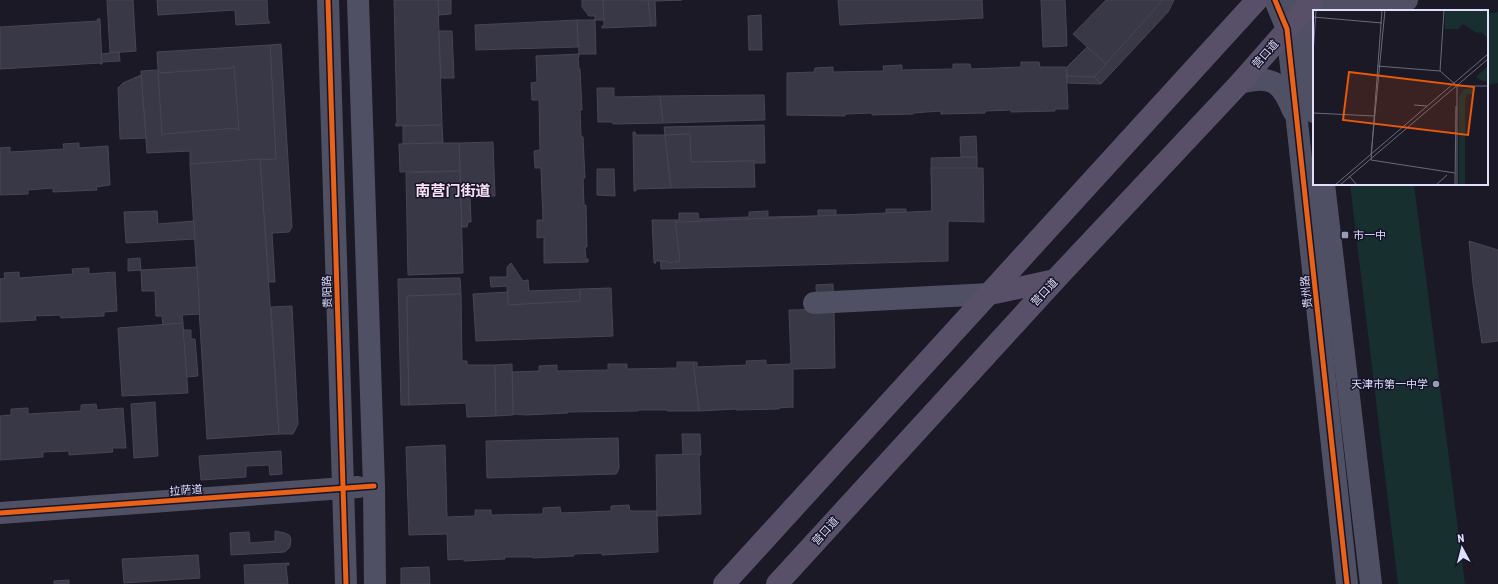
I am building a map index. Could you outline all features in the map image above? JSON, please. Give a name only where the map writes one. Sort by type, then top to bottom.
[{"type":"main road","points":[[724,584],[1257,0]]},
{"type":"main road","name":"营口道","points":[[776,584],[1055,280],[1240,83],[1303,11]]},
{"type":"main road","points":[[990,294],[1055,280]]},
{"type":"street","name":"贵阳路","points":[[328,0],[346,584]]},
{"type":"street","points":[[358,0],[376,584]]},
{"type":"street","name":"贵州路","points":[[1275,0],[1303,11],[1306,117],[1347,584]]},
{"type":"street","points":[[1303,11],[1405,0]]},
{"type":"street","points":[[1386,10],[1405,0]]},
{"type":"street","points":[[1240,83],[1255,80],[1268,80],[1281,88],[1289,102],[1306,117]]},
{"type":"street","points":[[1324,185],[1372,584]]},
{"type":"street","points":[[814,303],[990,294]]},
{"type":"street","name":"拉萨道","points":[[0,514],[374,486]]},
{"type":"green space","points":[[1498,12],[1498,83],[1488,85],[1488,14]]},
{"type":"green space","points":[[1350,185],[1414,185],[1465,584],[1398,584]]},
{"type":"building","points":[[107,0],[133,0],[136,51],[110,53]]},
{"type":"building","points":[[157,0],[267,0],[268,20],[270,23],[236,25],[235,10],[158,15]]},
{"type":"building","points":[[394,0],[438,0],[442,125],[396,126],[395,124],[397,124]]},
{"type":"building","points":[[438,0],[451,0],[451,14],[439,15]]},
{"type":"building","points":[[582,0],[603,0],[604,20],[595,20],[595,16],[589,16],[582,7]]},
{"type":"building","points":[[603,0],[648,0],[651,26],[602,28],[602,26],[604,26]]},
{"type":"building","points":[[648,0],[682,0],[655,1],[656,26],[651,26]]},
{"type":"building","points":[[838,0],[982,0],[983,18],[840,25]]},
{"type":"building","points":[[1041,0],[1065,0],[1067,46],[1043,47]]},
{"type":"building","points":[[1106,0],[1163,0],[1106,64],[1073,34]]},
{"type":"building","points":[[1163,0],[1174,0],[1168,12],[1101,84],[1094,77]]},
{"type":"building","points":[[761,15],[762,50],[749,50],[748,16]]},
{"type":"building","points":[[97,19],[100,19],[102,64],[0,69],[0,27],[98,21]]},
{"type":"building","points":[[577,20],[578,47],[476,50],[475,25]]},
{"type":"building","points":[[577,20],[595,20],[596,54],[579,54]]},
{"type":"building","points":[[439,31],[452,31],[454,78],[441,78]]},
{"type":"building","points":[[281,44],[292,227],[289,232],[272,233],[275,282],[269,282],[260,159],[276,159],[270,45]]},
{"type":"building","points":[[270,45],[276,159],[190,164],[190,151],[147,153],[141,71],[158,70],[157,52]]},
{"type":"building","points":[[1087,47],[1106,64],[1094,77],[1067,76],[1067,67]]},
{"type":"building","points":[[119,52],[120,61],[102,62],[101,54]]},
{"type":"building","points":[[579,54],[582,110],[580,110],[581,136],[583,137],[585,178],[583,178],[584,205],[586,205],[587,247],[585,247],[586,259],[588,259],[588,262],[544,263],[544,237],[537,238],[537,220],[543,220],[541,168],[535,168],[534,151],[540,150],[539,100],[532,100],[531,83],[537,82],[536,56]]},
{"type":"building","points":[[1021,62],[1039,62],[1040,67],[1066,67],[1068,109],[1055,109],[1055,111],[1011,112],[1011,110],[985,111],[985,113],[941,114],[941,111],[913,114],[845,114],[845,116],[787,115],[787,73],[814,72],[815,68],[833,67],[833,72],[884,71],[883,66],[902,65],[902,70],[953,69],[953,64],[970,64],[971,69],[1021,67]]},
{"type":"building","points":[[234,66],[239,130],[236,130],[236,128],[164,134],[162,136],[158,71],[160,71],[160,73],[232,68]]},
{"type":"building","points":[[141,75],[146,138],[120,139],[118,88],[123,83]]},
{"type":"building","points":[[1067,76],[1094,77],[1101,84],[1067,83]]},
{"type":"building","points":[[597,88],[614,88],[614,97],[660,96],[663,123],[613,124],[612,122],[598,122]]},
{"type":"building","points":[[764,95],[765,120],[663,123],[660,96]]},
{"type":"building","points":[[442,125],[443,143],[403,144],[403,126]]},
{"type":"building","points":[[764,125],[765,163],[754,163],[754,161],[691,162],[690,134],[665,135],[664,127]]},
{"type":"building","points":[[633,132],[635,132],[636,135],[665,135],[671,188],[636,189],[636,191],[634,191]]},
{"type":"building","points":[[690,134],[691,162],[754,161],[755,187],[671,188],[665,135]]},
{"type":"building","points":[[976,136],[977,157],[961,157],[960,137]]},
{"type":"building","points":[[493,142],[495,196],[470,197],[471,222],[468,222],[467,227],[462,227],[459,143]]},
{"type":"building","points":[[79,143],[79,148],[108,146],[110,185],[96,187],[97,190],[53,192],[53,188],[28,190],[28,194],[0,195],[0,148],[10,147],[10,152],[64,149],[63,144]]},
{"type":"building","points":[[459,143],[460,171],[400,172],[399,144]]},
{"type":"building","points":[[977,157],[977,217],[934,219],[935,256],[933,257],[933,254],[921,254],[921,256],[808,257],[779,258],[778,260],[711,259],[711,262],[680,261],[675,220],[679,220],[679,213],[698,213],[699,219],[749,217],[749,212],[768,211],[768,217],[818,216],[818,210],[836,210],[836,215],[886,214],[886,209],[906,209],[906,213],[932,213],[931,158]]},
{"type":"building","points":[[260,159],[279,434],[207,439],[190,164]]},
{"type":"building","points":[[931,168],[983,168],[984,222],[948,221],[948,261],[661,269],[658,223],[932,211]]},
{"type":"building","points":[[597,169],[614,169],[615,196],[597,195]]},
{"type":"building","points":[[460,171],[463,273],[408,275],[406,173]]},
{"type":"building","points":[[157,211],[158,224],[194,221],[195,239],[126,243],[124,212]]},
{"type":"building","points":[[652,220],[675,220],[680,261],[668,263],[667,261],[655,261],[656,263],[654,263]]},
{"type":"building","points":[[1469,241],[1498,250],[1498,341],[1482,343],[1473,284]]},
{"type":"building","points":[[140,258],[141,270],[128,271],[128,259]]},
{"type":"building","points":[[511,263],[523,281],[528,280],[529,291],[580,289],[580,301],[508,305],[507,286],[491,287],[490,277],[507,277],[507,267]]},
{"type":"building","points":[[197,267],[200,314],[182,315],[183,323],[163,325],[162,316],[156,316],[155,291],[142,291],[141,270]]},
{"type":"building","points":[[89,268],[89,274],[115,272],[117,311],[104,312],[104,316],[61,318],[60,315],[35,316],[36,320],[0,322],[0,279],[5,278],[4,273],[19,272],[19,278],[73,274],[72,269]]},
{"type":"building","points":[[460,278],[461,294],[407,296],[409,405],[401,405],[398,279]]},
{"type":"building","points":[[833,284],[834,309],[817,309],[816,285]]},
{"type":"building","points":[[611,288],[613,336],[476,341],[473,294],[508,292],[508,305],[580,301],[580,289]]},
{"type":"building","points":[[461,294],[462,361],[467,361],[467,365],[495,365],[496,416],[467,417],[466,403],[409,405],[407,296]]},
{"type":"building","points":[[292,306],[298,424],[293,434],[279,434],[271,307]]},
{"type":"building","points":[[834,309],[835,368],[793,369],[793,408],[699,411],[693,362],[697,362],[697,367],[747,365],[746,361],[766,360],[766,365],[791,364],[789,310]]},
{"type":"building","points":[[183,323],[188,393],[122,396],[118,328]]},
{"type":"building","points":[[183,330],[191,330],[191,339],[195,339],[198,376],[187,377]]},
{"type":"building","points":[[677,362],[693,362],[699,411],[638,410],[513,415],[512,372],[539,371],[539,366],[557,365],[557,371],[608,370],[608,364],[627,364],[627,369],[677,368]]},
{"type":"building","points":[[512,364],[513,415],[496,416],[495,365]]},
{"type":"building","points":[[155,402],[158,456],[134,458],[131,404]]},
{"type":"building","points":[[96,404],[97,410],[123,408],[126,448],[112,448],[113,452],[69,455],[69,451],[43,452],[43,457],[0,460],[0,416],[11,415],[11,409],[28,408],[28,414],[81,411],[81,405]]},
{"type":"building","points":[[682,434],[700,434],[701,455],[683,455]]},
{"type":"building","points":[[618,438],[619,467],[616,474],[487,478],[486,441]]},
{"type":"building","points":[[445,445],[447,517],[475,516],[475,510],[491,510],[491,515],[543,514],[543,508],[560,507],[561,513],[611,511],[611,506],[629,505],[630,511],[657,511],[658,552],[602,555],[602,553],[574,554],[574,556],[533,558],[504,557],[505,559],[464,561],[464,559],[448,560],[447,534],[409,535],[406,447]]},
{"type":"building","points":[[281,451],[282,474],[270,475],[269,465],[246,466],[246,477],[201,480],[199,456]]},
{"type":"building","points":[[699,454],[701,514],[657,516],[656,455]]},
{"type":"building","points":[[275,531],[289,535],[291,539],[290,547],[285,552],[231,555],[230,533],[249,532],[250,543],[275,541]]},
{"type":"building","points":[[198,555],[200,578],[124,583],[122,559]]},
{"type":"building","points":[[289,563],[289,565],[286,565],[288,584],[245,584],[244,565]]},
{"type":"building","points":[[429,567],[430,584],[401,584],[401,568]]},
{"type":"building","points":[[69,580],[69,584],[54,584],[54,581]]},
{"type":"cycle path","points":[[328,0],[346,584]]},
{"type":"cycle path","points":[[1275,0],[1287,29],[1347,584]]},
{"type":"cycle path","points":[[0,513],[374,486]]},
{"type":"place","name":"市一中","points":[[1345,235]]},
{"type":"place","name":"天津市第一中学","points":[[1436,384]]},
{"type":"district","name":"南营门街道","points":[[453,191]]}]
